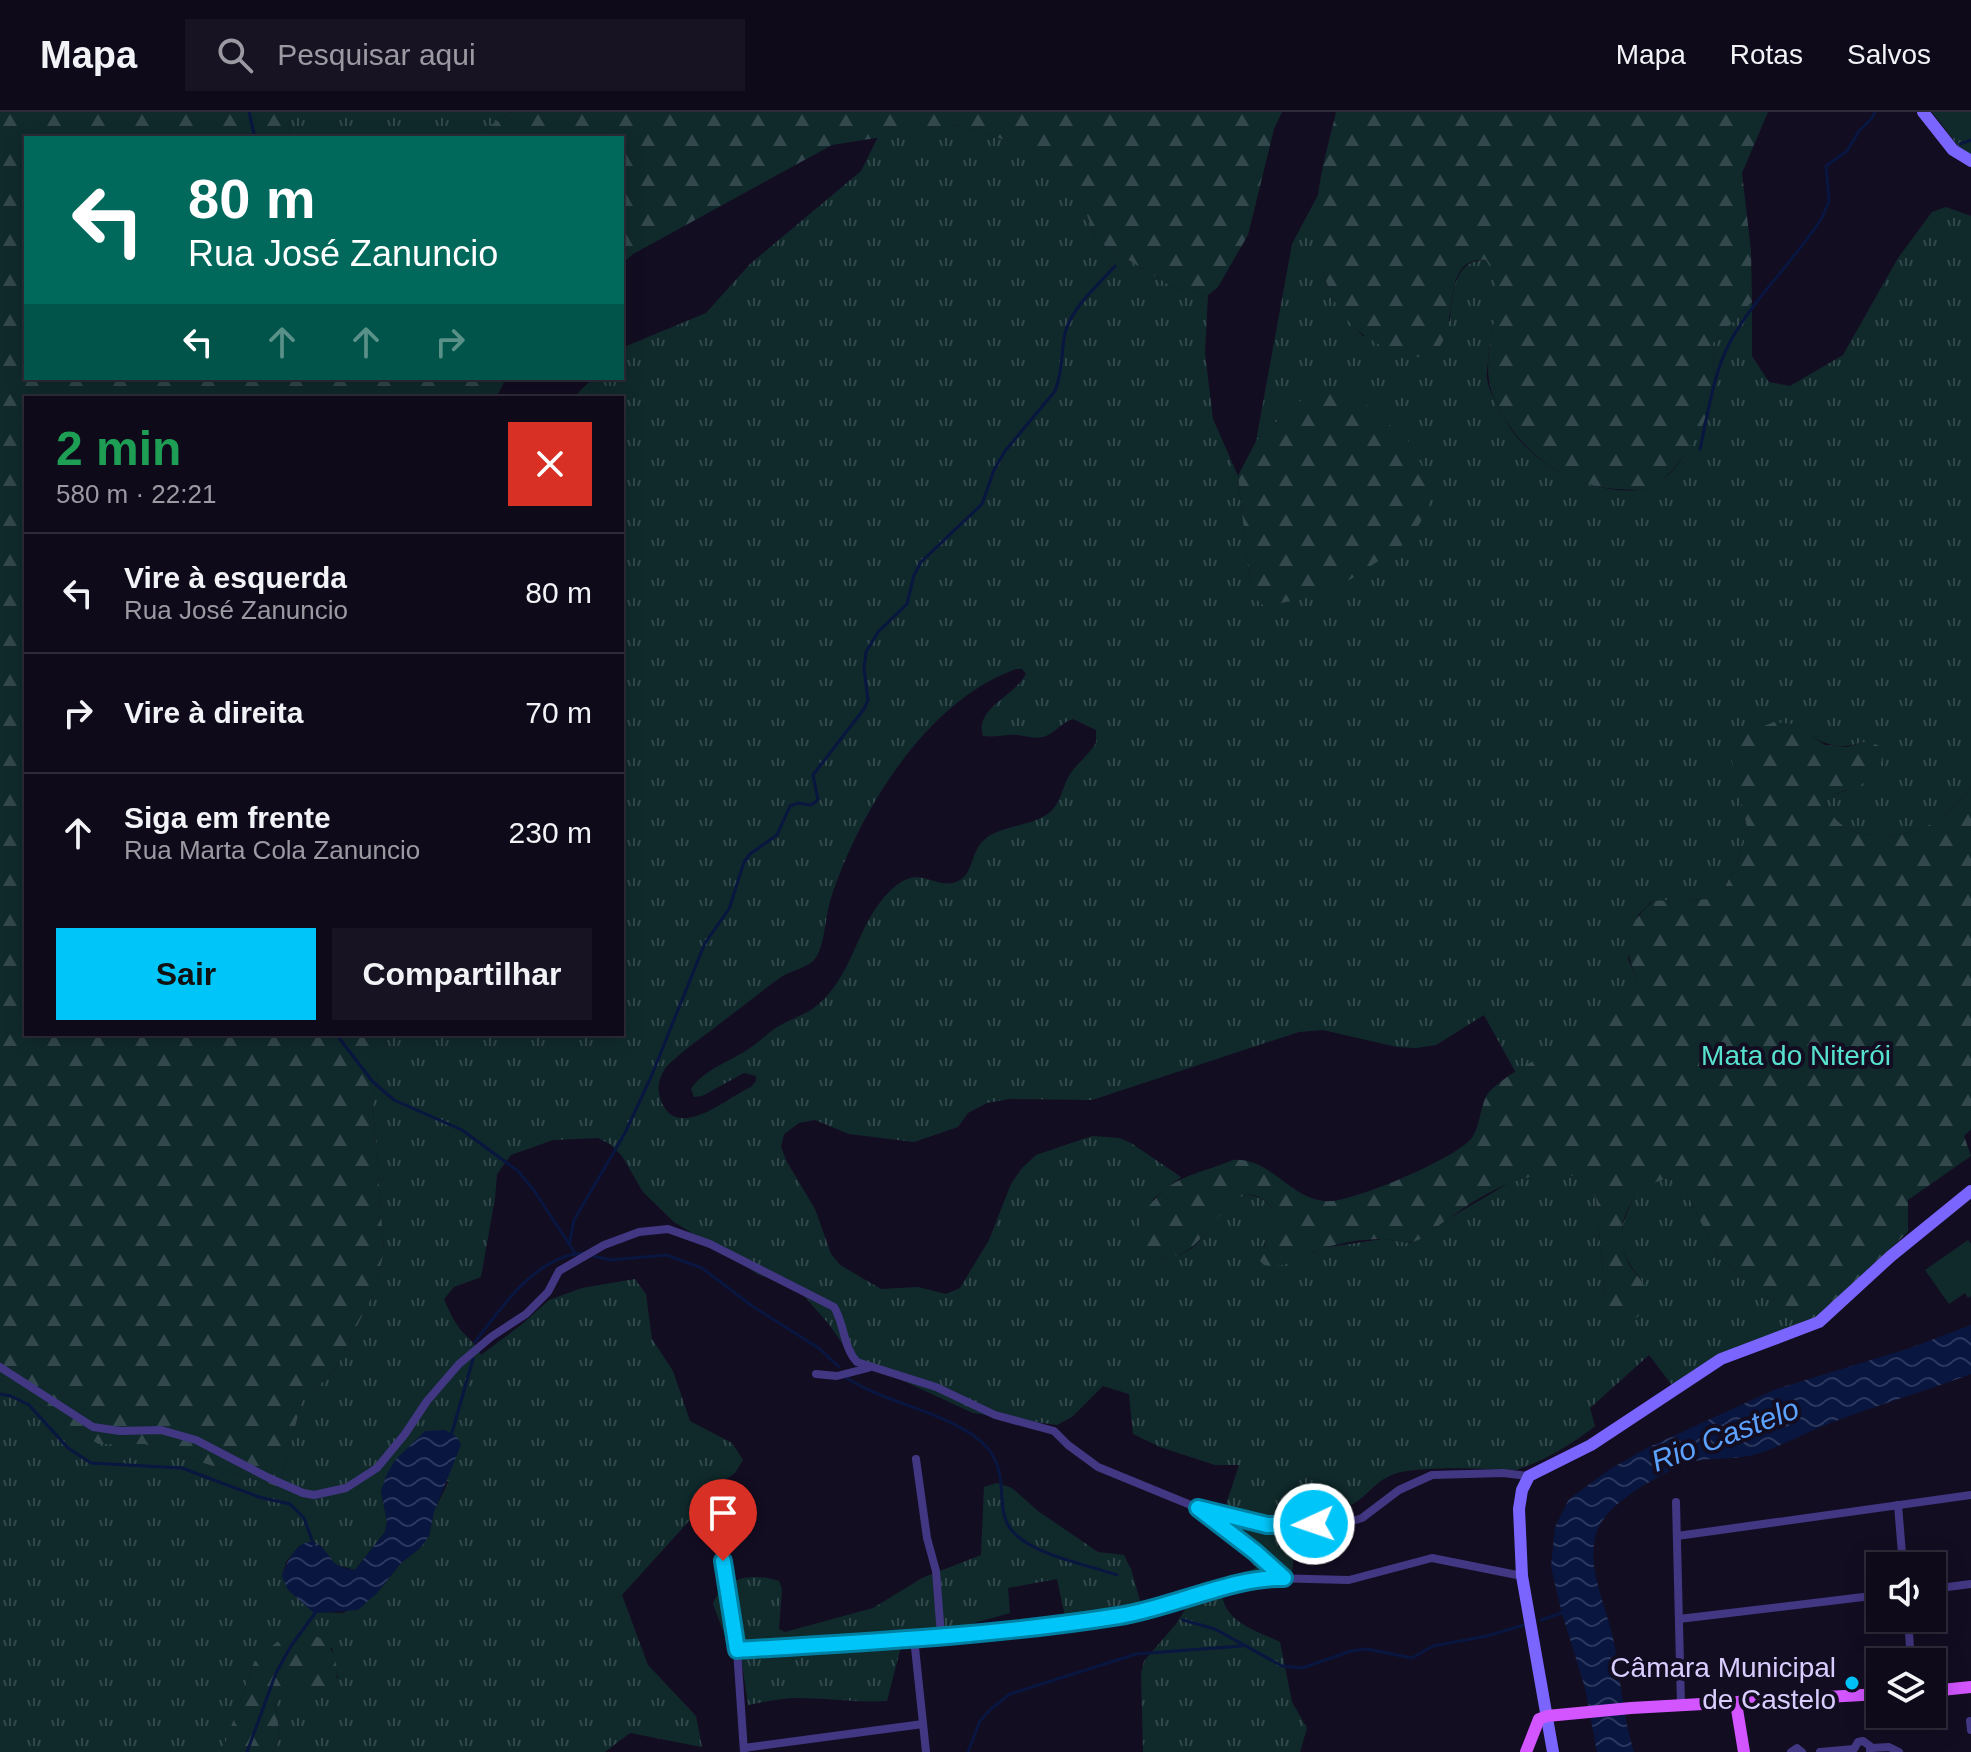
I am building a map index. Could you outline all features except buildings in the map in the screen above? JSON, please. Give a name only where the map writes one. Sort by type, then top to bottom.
[{"type":"main road","points":[[1923,112],[1953,150],[1971,161]]},
{"type":"main road","points":[[1553,1752],[1522,1576],[1519,1509],[1522,1490],[1529,1476],[1591,1445],[1721,1359],[1819,1322],[1891,1256],[1971,1191]]},
{"type":"main road","points":[[1946,1690],[1971,1687]]},
{"type":"main road","points":[[1526,1752],[1539,1719],[1547,1716],[1631,1708],[1866,1695]]},
{"type":"main road","points":[[1736,1703],[1744,1752]]},
{"type":"street","points":[[0,1367],[93,1427],[120,1431],[161,1430],[196,1440],[303,1493],[328,1493],[356,1483],[377,1468],[459,1364],[491,1337],[526,1314],[548,1292],[559,1271],[604,1245],[639,1232],[668,1229],[710,1244],[834,1307],[841,1318],[850,1355],[857,1362],[936,1387],[995,1415],[1054,1431],[1098,1467],[1198,1508],[1267,1525],[1346,1523],[1362,1518],[1399,1490],[1432,1475],[1503,1473],[1529,1476]]},
{"type":"street","points":[[816,1374],[837,1376],[869,1367]]},
{"type":"street","points":[[916,1459],[927,1538],[936,1571],[941,1636]]},
{"type":"street","points":[[1677,1536],[1971,1495]]},
{"type":"street","points":[[714,1501],[737,1650],[744,1750],[923,1724]]},
{"type":"street","points":[[1676,1502],[1681,1705]]},
{"type":"street","points":[[1898,1505],[1902,1552]]},
{"type":"street","points":[[1198,1508],[1284,1578]]},
{"type":"street","points":[[737,1650],[1060,1625],[1129,1615],[1253,1580],[1349,1580],[1432,1558],[1522,1576]]},
{"type":"street","points":[[1946,1587],[1971,1584]]},
{"type":"street","points":[[1679,1619],[1866,1597]]},
{"type":"street","points":[[914,1638],[926,1752]]},
{"type":"street","points":[[1820,1752],[1854,1750],[1856,1744],[1863,1741],[1868,1743],[1870,1750],[1889,1747],[1899,1752]]},
{"type":"street","points":[[1791,1752],[1795,1748],[1802,1752]]},
{"type":"green space","points":[[0,112],[290,112],[289,136],[24,136],[24,380],[505,380],[497,396],[24,396],[24,1036],[387,1036],[378,1062],[373,1107],[384,1252],[374,1292],[335,1370],[302,1401],[279,1487],[144,1444],[98,1444],[0,1379]]},
{"type":"green space","points":[[290,112],[512,112],[472,136],[289,136]]},
{"type":"green space","points":[[512,112],[1282,112],[1274,129],[1248,235],[1218,287],[1208,295],[1173,287],[1097,241],[1077,190],[1008,141],[957,125],[832,145],[633,254],[624,262],[624,136],[472,136]]},
{"type":"green space","points":[[1336,112],[1768,112],[1742,173],[1751,251],[1752,302],[1713,343],[1715,381],[1712,403],[1688,450],[1662,481],[1649,488],[1631,490],[1580,481],[1547,464],[1519,438],[1498,407],[1490,387],[1489,349],[1496,296],[1494,278],[1486,260],[1469,263],[1459,272],[1445,337],[1437,349],[1424,356],[1403,355],[1385,348],[1356,329],[1332,297],[1317,237],[1319,185]]},
{"type":"green space","points":[[1932,112],[1971,112],[1971,160],[1968,159]]},
{"type":"green space","points":[[957,125],[1008,141],[1077,190],[1097,241],[1173,287],[1208,295],[1205,353],[1213,419],[1238,476],[1251,595],[1408,441],[1361,399],[1295,405],[1256,441],[1292,244],[1318,195],[1320,255],[1328,288],[1363,336],[1450,321],[1456,280],[1467,265],[1487,260],[1493,273],[1497,297],[1487,379],[1507,423],[1522,443],[1553,468],[1588,484],[1625,491],[1653,486],[1675,468],[1685,454],[1712,403],[1715,381],[1713,343],[1752,302],[1752,356],[1769,382],[1790,386],[1843,355],[1898,258],[1932,212],[1946,207],[1971,216],[1971,787],[1949,812],[1931,824],[1897,835],[1861,834],[1846,827],[1833,816],[1825,801],[1853,788],[1864,742],[1843,746],[1827,744],[1795,724],[1746,814],[1748,831],[1725,887],[1711,899],[1652,901],[1638,915],[1628,959],[1638,981],[1627,997],[1600,1024],[1516,1073],[1484,1015],[1436,1045],[1416,1048],[1397,1047],[1323,1030],[1299,1032],[1092,1100],[1009,1099],[987,1103],[968,1113],[958,1127],[914,1142],[849,1134],[815,1120],[799,1123],[784,1134],[781,1147],[815,1209],[831,1254],[840,1265],[881,1289],[918,1287],[946,1294],[960,1288],[989,1240],[1011,1184],[1022,1168],[1036,1155],[1092,1136],[1119,1138],[1131,1143],[1181,1177],[1153,1199],[1158,1256],[1176,1256],[1194,1246],[1221,1211],[1241,1196],[1259,1197],[1275,1212],[1274,1231],[1263,1247],[1312,1253],[1322,1248],[1383,1239],[1410,1243],[1509,1183],[1534,1174],[1562,1172],[1583,1178],[1596,1198],[1606,1309],[1642,1281],[1629,1263],[1622,1245],[1625,1217],[1630,1206],[1646,1187],[1669,1178],[1685,1190],[1718,1257],[1764,1295],[1812,1321],[1672,1385],[1649,1355],[1590,1408],[1595,1426],[1558,1451],[1527,1466],[1516,1470],[1452,1468],[1403,1472],[1378,1483],[1358,1501],[1339,1511],[1319,1516],[1286,1515],[1296,1537],[1291,1582],[1247,1584],[1222,1595],[1225,1605],[1236,1619],[1280,1642],[1292,1702],[1307,1728],[1300,1752],[1143,1752],[1141,1673],[1144,1661],[1176,1624],[1198,1589],[1256,1568],[1220,1523],[1239,1465],[1215,1465],[1160,1447],[1133,1434],[1129,1394],[1103,1386],[1072,1417],[1057,1425],[973,1413],[869,1365],[856,1363],[828,1323],[797,1288],[759,1275],[674,1222],[643,1192],[622,1156],[610,1144],[598,1138],[553,1140],[511,1155],[497,1174],[481,1277],[454,1287],[444,1299],[457,1326],[481,1355],[549,1300],[582,1288],[635,1279],[646,1294],[652,1339],[673,1371],[690,1421],[732,1443],[743,1460],[735,1473],[701,1497],[698,1511],[622,1595],[648,1665],[696,1716],[702,1747],[630,1733],[605,1752],[273,1752],[280,1737],[274,1694],[282,1684],[293,1689],[338,1678],[332,1648],[254,1662],[222,1752],[0,1752],[0,1379],[98,1444],[144,1444],[279,1487],[302,1401],[335,1370],[374,1292],[384,1252],[373,1107],[378,1062],[387,1036],[624,1036],[624,396],[575,396],[591,380],[624,380],[624,347],[706,313],[750,264],[861,171],[878,137]],"holes":[[[1022,669],[1026,674],[1021,682],[984,718],[983,736],[1041,737],[1073,719],[1096,730],[1096,743],[1069,776],[1053,809],[1041,818],[983,841],[967,874],[958,881],[942,883],[911,878],[891,890],[869,919],[846,968],[826,997],[811,1010],[779,1026],[750,1048],[710,1071],[691,1089],[694,1097],[702,1096],[744,1073],[756,1076],[751,1087],[704,1113],[680,1118],[670,1114],[659,1093],[660,1080],[666,1067],[781,977],[805,966],[817,956],[829,905],[843,865],[859,830],[900,763],[953,706],[983,684]],[[449,1481],[434,1511],[429,1536],[420,1548],[401,1563],[376,1594],[343,1613],[315,1612],[282,1576],[286,1562],[299,1546],[320,1545],[334,1564],[355,1570],[385,1532],[387,1522],[381,1491]]]},
{"type":"green space","points":[[1341,387],[1361,399],[1408,441],[1421,464],[1429,489],[1426,513],[1409,541],[1328,594],[1264,606],[1251,595],[1238,476],[1256,441],[1295,405],[1317,388]]},
{"type":"green space","name":"Mata do Niterói","points":[[1774,722],[1795,724],[1825,745],[1847,747],[1864,742],[1878,745],[1882,760],[1872,777],[1825,801],[1833,816],[1861,834],[1897,835],[1915,831],[1945,815],[1971,787],[1971,1129],[1964,1136],[1971,1156],[1908,1200],[1908,1232],[1812,1321],[1764,1295],[1718,1257],[1685,1190],[1669,1178],[1644,1189],[1628,1208],[1624,1220],[1622,1233],[1627,1260],[1645,1288],[1648,1299],[1645,1310],[1630,1322],[1615,1320],[1606,1309],[1596,1198],[1583,1178],[1546,1174],[1529,1177],[1495,1190],[1412,1242],[1381,1239],[1351,1242],[1321,1249],[1280,1266],[1264,1265],[1260,1261],[1275,1212],[1261,1198],[1248,1195],[1236,1200],[1191,1248],[1178,1255],[1158,1256],[1144,1242],[1139,1220],[1160,1194],[1180,1180],[1233,1160],[1260,1166],[1305,1195],[1332,1201],[1405,1177],[1446,1157],[1471,1139],[1492,1089],[1510,1075],[1590,1029],[1625,1000],[1638,981],[1628,948],[1631,929],[1653,901],[1711,899],[1725,887],[1748,831],[1731,757],[1747,733]]},
{"type":"green space","points":[[1968,1240],[1971,1244],[1971,1296],[1968,1298],[1965,1293],[1949,1304],[1925,1270]]},
{"type":"green space","points":[[997,1483],[1012,1488],[1038,1511],[1098,1552],[1124,1555],[1141,1604],[1114,1617],[1066,1621],[1057,1579],[1008,1588],[1010,1613],[902,1643],[887,1701],[798,1698],[748,1705],[742,1663],[728,1644],[713,1604],[724,1588],[731,1582],[749,1577],[779,1581],[782,1589],[779,1629],[785,1632],[873,1608],[922,1578],[981,1555],[984,1487]]},
{"type":"green space","points":[[310,1634],[326,1643],[335,1658],[337,1676],[334,1695],[313,1700],[282,1684],[274,1695],[280,1737],[273,1752],[222,1752],[254,1662],[277,1642]]},
{"type":"water","name":"Rio Castelo","points":[[1971,1325],[1971,1374],[1833,1422],[1760,1453],[1682,1465],[1621,1501],[1602,1521],[1597,1531],[1593,1558],[1613,1638],[1634,1752],[1597,1752],[1585,1688],[1551,1567],[1555,1527],[1569,1499],[1610,1469],[1649,1447],[1776,1389],[1910,1348]]},
{"type":"water","points":[[445,1430],[457,1437],[461,1445],[434,1512],[429,1536],[358,1610],[314,1613],[288,1590],[282,1576],[296,1550],[307,1542],[314,1542],[336,1564],[355,1570],[385,1532],[387,1522],[381,1491],[395,1460],[425,1431]]},
{"type":"waterway","points":[[249,112],[255,136]]},
{"type":"waterway","points":[[1700,449],[1715,381],[1730,342],[1822,218],[1829,201],[1826,166],[1847,151],[1875,112]]},
{"type":"waterway","points":[[1960,144],[1971,140]]},
{"type":"waterway","points":[[569,1245],[574,1220],[625,1133],[651,1077],[705,943],[729,909],[744,862],[777,835],[790,806],[798,803],[811,805],[818,800],[813,775],[868,700],[864,669],[866,652],[878,632],[907,604],[914,575],[921,562],[982,504],[994,470],[1005,451],[1055,391],[1068,323],[1086,297],[1115,266]]},
{"type":"waterway","points":[[338,1036],[373,1082],[394,1100],[462,1130],[518,1171],[575,1253]]},
{"type":"waterway","points":[[475,1342],[508,1299],[535,1273],[566,1256],[584,1253]]},
{"type":"waterway","points":[[593,1256],[611,1260],[666,1255],[702,1268],[752,1306],[820,1349],[839,1367]]},
{"type":"waterway","points":[[451,1436],[473,1359]]},
{"type":"waterway","points":[[845,1377],[943,1419],[974,1436],[988,1448],[996,1461],[1007,1524],[1015,1534],[1049,1554],[1117,1575]]},
{"type":"waterway","points":[[0,1394],[29,1405],[68,1448],[91,1463],[182,1468],[259,1497],[290,1504],[304,1518],[314,1546]]},
{"type":"waterway","points":[[247,1752],[276,1673],[318,1609]]},
{"type":"waterway","points":[[1541,1620],[1564,1612]]},
{"type":"waterway","points":[[1183,1620],[1215,1629],[1282,1666],[1302,1668],[1351,1651],[1367,1649],[1412,1658],[1433,1646],[1524,1625]]},
{"type":"waterway","points":[[968,1752],[980,1721],[1010,1694],[1136,1654],[1242,1646]]},
{"type":"place","name":"Câmara Municipal de Castelo","points":[[1852,1683]]},
{"type":"route","points":[[723,1561],[737,1650],[1060,1625],[1149,1611],[1253,1580],[1284,1578],[1198,1508],[1267,1525],[1314,1524]]}]
